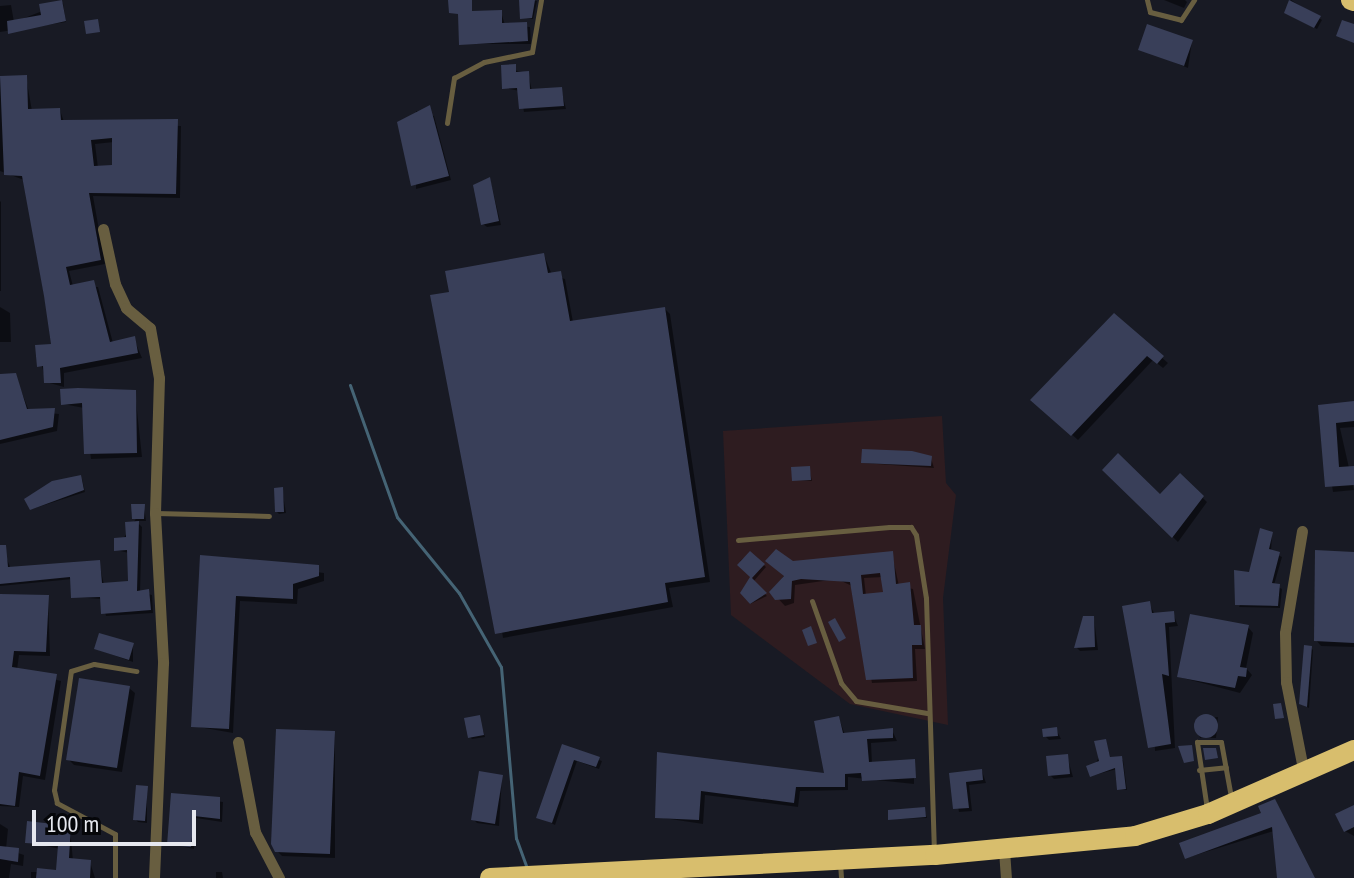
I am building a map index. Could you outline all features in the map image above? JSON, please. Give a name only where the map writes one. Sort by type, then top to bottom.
[{"type":"highway","points":[[490,878],[839,857],[935,855],[1135,836],[1208,814],[1354,750]]},
{"type":"street","points":[[103,229],[115,284],[126,308],[150,328],[157,358],[155,513],[163,663],[154,878]]},
{"type":"street","points":[[1302,531],[1285,633],[1286,682],[1304,774]]},
{"type":"street","points":[[238,742],[255,832],[279,878]]},
{"type":"street","points":[[1004,850],[1006,878]]},
{"type":"lane","points":[[447,123],[454,78],[484,62],[532,52],[541,0]]},
{"type":"lane","points":[[1147,0],[1150,12],[1181,20],[1194,0]]},
{"type":"lane","points":[[155,513],[269,516]]},
{"type":"lane","points":[[738,540],[911,527],[926,598],[927,713],[935,855]]},
{"type":"lane","points":[[812,601],[841,683],[856,701],[927,713]]},
{"type":"lane","points":[[115,878],[115,834],[57,803],[54,790],[71,671],[94,664],[136,671]]},
{"type":"lane","points":[[1208,814],[1196,744],[1217,739],[1226,767],[1232,804]]},
{"type":"lane","points":[[1199,770],[1226,767]]},
{"type":"lane","points":[[839,857],[841,878]]},
{"type":"shaded area","points":[[942,416],[946,483],[956,495],[943,598],[948,725],[850,704],[731,615],[723,431]]},
{"type":"building","points":[[62,0],[66,21],[8,34],[7,21],[41,15],[39,4]]},
{"type":"building","points":[[448,0],[472,0],[472,11],[502,10],[502,23],[527,22],[528,41],[459,45],[458,14],[449,13]]},
{"type":"building","points":[[519,0],[535,0],[532,18],[520,19]]},
{"type":"building","points":[[1289,0],[1321,16],[1314,28],[1284,13]]},
{"type":"building","points":[[98,19],[100,32],[86,34],[84,21]]},
{"type":"building","points":[[1342,20],[1354,24],[1354,43],[1336,36]]},
{"type":"building","points":[[1147,24],[1193,40],[1184,66],[1138,50]]},
{"type":"building","points":[[516,64],[516,72],[529,71],[530,89],[562,87],[564,106],[519,109],[517,88],[502,89],[501,65]]},
{"type":"building","points":[[27,75],[28,109],[60,108],[61,120],[178,119],[176,194],[89,193],[101,260],[66,267],[70,285],[94,280],[110,342],[135,336],[138,353],[60,368],[61,383],[44,383],[43,366],[37,367],[35,345],[51,344],[22,176],[4,175],[0,76]],"holes":[[[112,138],[112,165],[94,166],[91,140]]]},
{"type":"building","points":[[430,105],[449,176],[411,186],[397,122]]},
{"type":"building","points":[[490,177],[499,221],[481,225],[473,185]]},
{"type":"building","points":[[544,253],[548,273],[561,271],[570,321],[665,307],[705,577],[665,583],[668,602],[495,634],[430,295],[449,292],[445,271]]},
{"type":"building","points":[[1114,313],[1164,356],[1157,364],[1147,356],[1071,436],[1030,400]]},
{"type":"building","points":[[16,373],[27,409],[55,408],[53,427],[0,440],[0,374]]},
{"type":"building","points":[[60,389],[136,390],[137,453],[84,454],[82,403],[61,405]]},
{"type":"building","points":[[1354,401],[1354,421],[1336,423],[1339,467],[1354,466],[1354,485],[1325,487],[1318,405]]},
{"type":"building","points":[[862,449],[912,451],[932,456],[931,466],[861,463]]},
{"type":"building","points":[[1118,453],[1160,494],[1180,473],[1204,496],[1172,538],[1102,470]]},
{"type":"building","points":[[810,466],[811,480],[792,481],[791,467]]},
{"type":"building","points":[[81,475],[84,490],[30,510],[24,499],[52,481]]},
{"type":"building","points":[[283,487],[284,512],[275,512],[274,488]]},
{"type":"building","points":[[131,504],[145,504],[144,519],[132,519]]},
{"type":"building","points":[[139,521],[137,591],[149,589],[151,610],[101,614],[100,597],[71,598],[70,577],[0,584],[0,545],[6,545],[8,567],[100,560],[102,583],[128,581],[127,550],[114,551],[114,538],[126,537],[125,522]]},
{"type":"building","points":[[1260,528],[1273,532],[1269,549],[1280,552],[1272,583],[1280,584],[1278,606],[1235,605],[1234,570],[1249,572]]},
{"type":"building","points":[[776,549],[793,561],[893,551],[896,584],[910,582],[914,625],[921,625],[922,645],[912,645],[913,678],[866,680],[850,582],[792,581],[791,599],[775,600],[769,592],[784,576],[765,561]],"holes":[[[880,573],[883,592],[863,594],[861,575]]]},
{"type":"building","points":[[1315,550],[1354,552],[1354,643],[1314,641]]},
{"type":"building","points":[[750,551],[765,564],[752,578],[767,593],[750,604],[740,593],[750,577],[737,565]]},
{"type":"building","points":[[200,555],[319,565],[319,576],[293,584],[293,599],[236,596],[229,729],[191,727]]},
{"type":"building","points":[[0,594],[49,595],[46,652],[14,651],[12,667],[57,674],[40,776],[19,772],[15,806],[0,804]]},
{"type":"building","points":[[1150,601],[1152,613],[1174,611],[1175,622],[1165,623],[1169,676],[1162,674],[1171,744],[1148,748],[1122,606]]},
{"type":"building","points":[[1190,614],[1249,625],[1240,667],[1247,668],[1246,677],[1238,676],[1235,688],[1177,677]]},
{"type":"building","points":[[1083,616],[1094,616],[1095,647],[1074,648]]},
{"type":"building","points":[[835,618],[846,638],[839,642],[828,622]]},
{"type":"building","points":[[811,626],[817,643],[808,646],[802,630]]},
{"type":"building","points":[[99,633],[134,643],[129,660],[94,649]]},
{"type":"building","points":[[1304,645],[1312,646],[1307,707],[1299,704]]},
{"type":"building","points":[[79,678],[130,686],[117,768],[66,760]]},
{"type":"building","points":[[1281,703],[1284,718],[1275,719],[1273,704]]},
{"type":"building","points":[[1206,714],[1217,721],[1218,726],[1211,737],[1206,738],[1195,731],[1194,726],[1201,715]]},
{"type":"building","points":[[480,715],[484,735],[468,738],[464,718]]},
{"type":"building","points":[[839,716],[843,733],[893,728],[893,738],[867,739],[869,762],[915,759],[916,778],[862,781],[861,773],[845,774],[845,787],[796,787],[794,803],[701,791],[699,820],[655,818],[657,752],[824,773],[814,721]]},
{"type":"building","points":[[1057,727],[1058,736],[1043,737],[1042,729]]},
{"type":"building","points":[[276,729],[335,731],[330,854],[275,852],[271,844]]},
{"type":"building","points":[[1106,739],[1110,757],[1122,756],[1126,789],[1117,790],[1115,768],[1090,777],[1086,766],[1099,761],[1094,741]]},
{"type":"building","points":[[562,744],[600,757],[596,767],[574,760],[552,823],[536,818]]},
{"type":"building","points":[[1192,745],[1194,761],[1184,763],[1178,746]]},
{"type":"building","points":[[1203,748],[1216,748],[1218,758],[1205,760]]},
{"type":"building","points":[[1068,754],[1070,774],[1048,776],[1046,756]]},
{"type":"building","points":[[982,769],[983,780],[966,782],[969,808],[953,809],[949,773]]},
{"type":"building","points":[[479,771],[503,775],[495,824],[471,820]]},
{"type":"building","points":[[136,785],[148,786],[145,821],[133,820]]},
{"type":"building","points":[[171,793],[220,797],[220,819],[194,816],[191,847],[167,845]]},
{"type":"building","points":[[1275,799],[1315,878],[1277,878],[1272,827],[1185,859],[1179,843],[1261,813],[1258,806]]},
{"type":"building","points":[[1354,805],[1354,827],[1344,832],[1335,814]]},
{"type":"building","points":[[925,807],[926,817],[888,820],[888,810]]},
{"type":"building","points":[[27,821],[71,826],[69,858],[91,860],[90,878],[36,878],[37,868],[56,870],[58,845],[25,843]]},
{"type":"building","points":[[0,846],[19,848],[18,862],[0,859]]},
{"type":"waterway","points":[[350,385],[397,517],[459,593],[501,667],[516,838],[527,869]]}]
